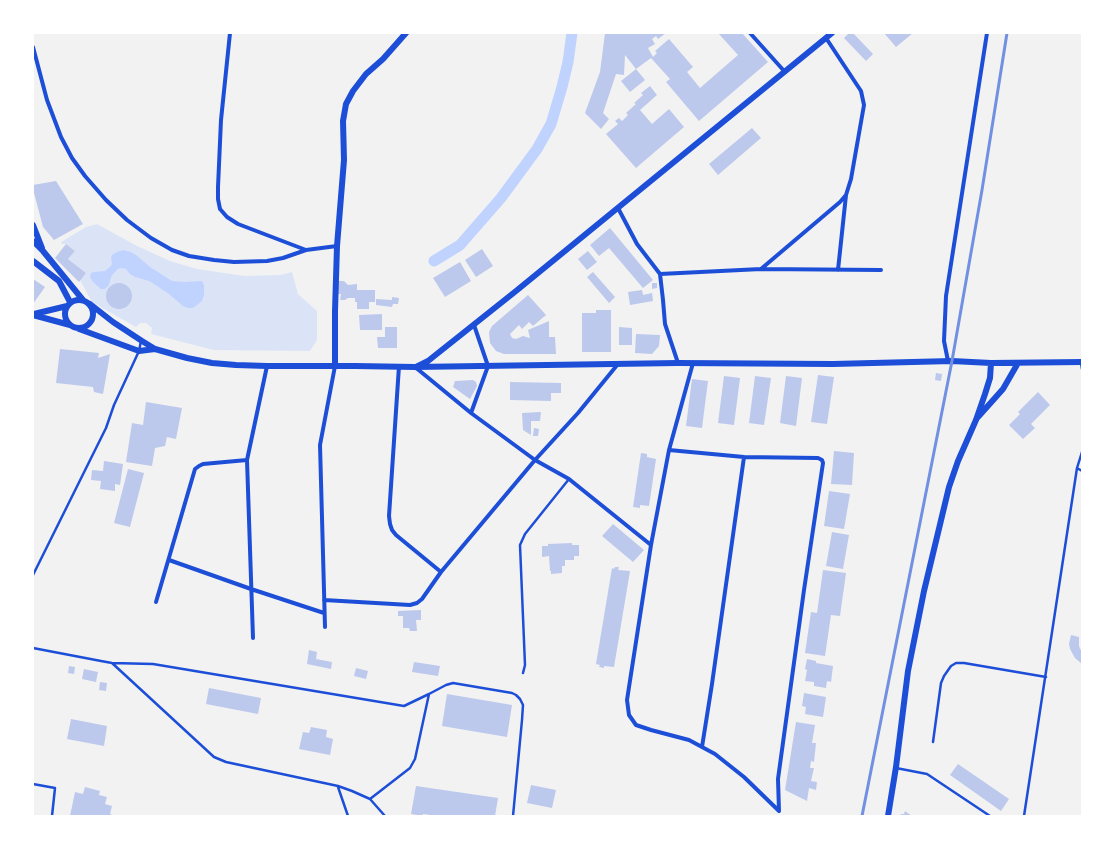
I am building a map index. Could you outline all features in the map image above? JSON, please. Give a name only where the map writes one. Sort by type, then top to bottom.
[{"type":"street","points":[[230,33],[221,120],[218,187],[220,209],[227,217],[238,224],[306,250]]},
{"type":"street","points":[[325,627],[320,445],[335,366],[337,246],[344,160],[343,120],[346,104],[353,91],[366,74],[383,59],[406,33]]},
{"type":"street","points":[[750,33],[785,72]]},
{"type":"street","points":[[415,367],[428,361],[474,325],[832,33]]},
{"type":"street","points":[[948,361],[944,341],[946,296],[987,33]]},
{"type":"street","points":[[826,38],[861,91],[864,105],[851,179],[846,195],[838,270]]},
{"type":"street","points":[[33,47],[47,100],[61,137],[72,158],[85,176],[106,200],[127,220],[145,234],[172,250],[189,256],[234,262],[267,261],[283,258],[306,250],[337,246]]},
{"type":"street","points":[[760,269],[840,202],[846,195]]},
{"type":"street","points":[[618,208],[637,244],[660,274],[665,324],[678,363]]},
{"type":"street","points":[[33,225],[43,251]]},
{"type":"street","points":[[33,241],[83,300],[113,322],[155,349],[212,363],[267,366],[415,367],[678,363],[833,364],[948,361],[1082,365]]},
{"type":"street","points":[[33,261],[54,277],[63,287],[69,304],[65,314],[68,322],[74,327],[84,328],[92,321],[93,311],[90,304]]},
{"type":"street","points":[[660,274],[760,269],[881,270]]},
{"type":"street","points":[[33,315],[83,300]]},
{"type":"street","points":[[33,315],[74,327],[139,351],[155,349]]},
{"type":"street","points":[[471,413],[488,366],[474,325]]},
{"type":"street","points":[[669,450],[744,457],[818,458],[822,460],[823,463],[778,779],[780,811],[744,777],[715,754],[689,740],[636,725],[629,715],[627,700],[651,545],[669,450],[693,363]]},
{"type":"street","points":[[888,816],[896,768],[908,671],[924,591],[950,487],[958,461],[976,420],[985,394],[990,378],[991,363]]},
{"type":"street","points":[[976,420],[1003,389],[1018,363]]},
{"type":"street","points":[[324,600],[410,605],[417,603],[422,599],[441,572],[535,460],[578,413],[618,364]]},
{"type":"street","points":[[253,638],[247,460],[267,366]]},
{"type":"street","points":[[399,366],[389,516],[390,524],[396,535],[441,572]]},
{"type":"street","points":[[415,367],[471,413],[535,460],[569,478],[651,545]]},
{"type":"street","points":[[702,747],[744,457]]},
{"type":"street","points":[[156,602],[195,469],[203,464],[247,460]]},
{"type":"street","points":[[168,560],[324,613]]},
{"type":"lane","points":[[33,575],[106,428],[114,405],[139,351],[142,341]]},
{"type":"lane","points":[[1024,816],[1077,468],[1082,452]]},
{"type":"lane","points":[[1077,468],[1082,472]]},
{"type":"lane","points":[[523,673],[525,665],[520,545],[525,534],[569,478]]},
{"type":"lane","points":[[33,648],[112,663],[153,664],[404,706],[453,683],[512,693],[520,699],[522,706],[513,816]]},
{"type":"lane","points":[[112,663],[214,757],[226,762],[338,786],[370,799],[385,816]]},
{"type":"lane","points":[[933,742],[941,683],[951,666],[956,663],[964,663],[1046,677]]},
{"type":"lane","points":[[370,799],[410,768],[415,759],[429,694]]},
{"type":"lane","points":[[896,768],[927,774],[990,816]]},
{"type":"lane","points":[[33,784],[55,788],[52,816]]},
{"type":"lane","points":[[338,786],[348,816]]},
{"type":"shaded area","points":[[97,224],[135,245],[170,261],[197,269],[245,276],[281,275],[292,272],[298,294],[317,311],[317,340],[310,351],[214,350],[151,334],[152,328],[146,323],[140,323],[136,327],[92,302],[80,280],[86,273],[68,259],[75,251],[61,242],[86,227]]},
{"type":"water","points":[[123,250],[136,255],[150,267],[172,281],[202,281],[204,285],[204,295],[202,301],[193,308],[183,306],[154,284],[135,277],[126,269],[122,268],[118,269],[113,274],[109,285],[105,289],[101,289],[93,282],[90,277],[91,273],[105,271],[111,266],[112,255]]},
{"type":"building","points":[[605,33],[666,33],[658,39],[656,36],[652,39],[655,44],[648,48],[653,57],[657,53],[655,51],[669,39],[693,67],[687,72],[700,88],[738,55],[718,33],[742,33],[768,62],[699,121],[666,82],[670,79],[651,58],[636,69],[625,55],[624,75],[616,74],[603,113],[609,119],[601,129],[585,113],[600,72]]},
{"type":"building","points":[[849,33],[853,33],[873,54],[866,61],[844,38]]},
{"type":"building","points":[[884,33],[913,33],[896,47]]},
{"type":"building","points":[[636,69],[645,80],[630,92],[621,81]]},
{"type":"building","points":[[650,86],[657,95],[640,110],[652,124],[669,109],[684,127],[636,168],[606,134],[618,124],[615,121],[619,118],[622,121],[628,115],[626,113],[643,95],[641,93]]},
{"type":"building","points":[[752,128],[761,138],[718,175],[709,164]]},
{"type":"building","points":[[56,181],[83,224],[54,240],[43,227],[33,185]]},
{"type":"building","points":[[610,228],[653,280],[643,288],[609,248],[599,256],[590,245]]},
{"type":"building","points":[[66,244],[75,251],[68,259],[86,273],[79,282],[55,258]]},
{"type":"building","points":[[482,249],[493,266],[476,277],[465,260]]},
{"type":"building","points":[[588,251],[597,262],[587,270],[578,259]]},
{"type":"building","points":[[460,262],[471,281],[445,297],[433,278]]},
{"type":"building","points":[[593,272],[615,297],[609,303],[587,277]]},
{"type":"building","points":[[33,279],[45,287],[33,304]]},
{"type":"building","points":[[338,281],[344,281],[348,285],[357,284],[357,290],[375,290],[375,302],[369,302],[369,309],[357,309],[357,302],[355,302],[355,298],[340,300],[341,294],[338,294]]},
{"type":"building","points":[[119,283],[128,287],[132,296],[128,305],[119,309],[110,305],[106,296],[110,287]]},
{"type":"building","points":[[652,283],[657,283],[657,288],[652,289]]},
{"type":"building","points":[[642,290],[643,295],[652,293],[653,301],[630,305],[628,292]]},
{"type":"building","points":[[528,295],[546,315],[533,326],[529,322],[522,329],[519,325],[510,334],[512,338],[516,339],[523,336],[530,338],[528,330],[549,321],[549,337],[555,337],[556,354],[504,354],[496,351],[490,343],[489,332],[492,326]]},
{"type":"building","points":[[392,297],[399,298],[398,304],[393,304],[392,307],[376,305],[376,299],[392,300]]},
{"type":"building","points":[[596,310],[611,310],[611,352],[582,352],[582,313],[596,313]]},
{"type":"building","points":[[382,314],[382,330],[360,330],[359,315]]},
{"type":"building","points":[[385,327],[397,327],[397,348],[378,348],[377,337],[385,337]]},
{"type":"building","points":[[619,327],[632,328],[632,345],[619,345]]},
{"type":"building","points":[[636,334],[660,335],[659,346],[652,354],[635,353]]},
{"type":"building","points":[[60,349],[99,353],[98,358],[110,354],[103,394],[94,392],[93,387],[56,383]]},
{"type":"building","points":[[936,373],[942,374],[941,381],[935,380]]},
{"type":"building","points":[[818,375],[834,377],[827,424],[811,422]]},
{"type":"building","points":[[724,376],[740,378],[734,425],[718,423]]},
{"type":"building","points":[[755,376],[771,378],[764,425],[749,423]]},
{"type":"building","points":[[786,376],[802,378],[796,426],[780,423]]},
{"type":"building","points":[[692,379],[708,381],[702,428],[686,426]]},
{"type":"building","points":[[473,380],[476,382],[477,386],[470,399],[453,387],[455,381]]},
{"type":"building","points":[[510,382],[561,383],[561,393],[551,393],[551,401],[510,400]]},
{"type":"building","points":[[1038,392],[1050,405],[1031,424],[1035,428],[1023,439],[1009,425],[1020,414],[1018,412]]},
{"type":"building","points":[[146,402],[182,408],[176,439],[167,437],[165,446],[155,448],[152,466],[126,462],[132,423],[143,425]]},
{"type":"building","points":[[541,412],[540,421],[531,421],[531,435],[523,430],[522,413]]},
{"type":"building","points":[[534,428],[539,429],[538,436],[533,436]]},
{"type":"building","points":[[834,451],[854,453],[852,485],[831,484]]},
{"type":"building","points":[[641,453],[647,454],[647,457],[656,459],[649,506],[640,505],[640,508],[633,507]]},
{"type":"building","points":[[104,461],[123,464],[120,485],[115,484],[115,491],[100,489],[101,481],[91,480],[92,470],[103,471]]},
{"type":"building","points":[[128,469],[144,473],[130,527],[114,523]]},
{"type":"building","points":[[829,491],[850,494],[844,529],[824,526]]},
{"type":"building","points":[[613,524],[644,550],[633,562],[602,536]]},
{"type":"building","points":[[832,532],[849,535],[843,569],[826,566]]},
{"type":"building","points":[[572,543],[572,545],[579,545],[579,556],[574,556],[574,560],[565,560],[565,566],[562,566],[562,573],[551,574],[549,556],[542,557],[542,546],[548,546],[548,544]]},
{"type":"building","points":[[615,567],[619,567],[618,570],[630,571],[614,667],[604,666],[604,668],[599,667],[600,665],[596,664],[612,568],[614,569]]},
{"type":"building","points":[[823,570],[846,573],[840,616],[831,615],[825,656],[805,653],[811,612],[817,613]]},
{"type":"building","points":[[421,610],[421,620],[416,620],[417,631],[410,631],[409,628],[403,628],[403,616],[398,616],[398,611]]},
{"type":"building","points":[[1071,635],[1079,637],[1079,646],[1082,653],[1082,664],[1075,658],[1070,649],[1069,644]]},
{"type":"building","points":[[309,650],[317,652],[316,659],[332,662],[331,669],[307,664]]},
{"type":"building","points":[[807,659],[816,661],[816,663],[833,666],[831,682],[827,681],[826,688],[814,686],[814,682],[805,681]]},
{"type":"building","points":[[414,662],[440,666],[438,676],[412,672]]},
{"type":"building","points":[[69,666],[75,667],[74,674],[68,673]]},
{"type":"building","points":[[356,668],[368,671],[366,679],[354,676]]},
{"type":"building","points":[[84,669],[98,672],[96,682],[82,679]]},
{"type":"building","points":[[100,682],[107,683],[106,691],[99,690]]},
{"type":"building","points":[[209,688],[261,698],[258,714],[206,704]]},
{"type":"building","points":[[804,693],[826,697],[823,717],[805,714],[806,707],[802,706]]},
{"type":"building","points":[[447,694],[512,705],[507,737],[442,726]]},
{"type":"building","points":[[71,719],[107,726],[104,746],[67,739]]},
{"type":"building","points":[[796,722],[815,725],[812,743],[816,743],[814,762],[811,761],[810,768],[814,768],[811,781],[817,782],[816,790],[809,788],[807,801],[785,790]]},
{"type":"building","points":[[311,727],[327,730],[326,737],[333,739],[330,755],[299,749],[303,732],[309,733]]},
{"type":"building","points":[[958,764],[1009,799],[1001,811],[950,775]]},
{"type":"building","points":[[531,785],[556,790],[552,808],[527,803]]},
{"type":"building","points":[[416,786],[498,798],[495,816],[438,816],[423,814],[423,816],[411,814]]},
{"type":"building","points":[[85,787],[100,791],[99,795],[107,797],[105,804],[112,806],[110,814],[115,816],[70,816],[75,792],[83,794]]},
{"type":"building","points":[[905,811],[912,816],[900,816],[901,814],[904,814]]},
{"type":"waterway","points":[[434,261],[460,245],[501,198],[537,149],[551,124],[568,62],[572,33]]},
{"type":"railway","points":[[862,816],[952,361],[982,190],[1007,33]]}]
